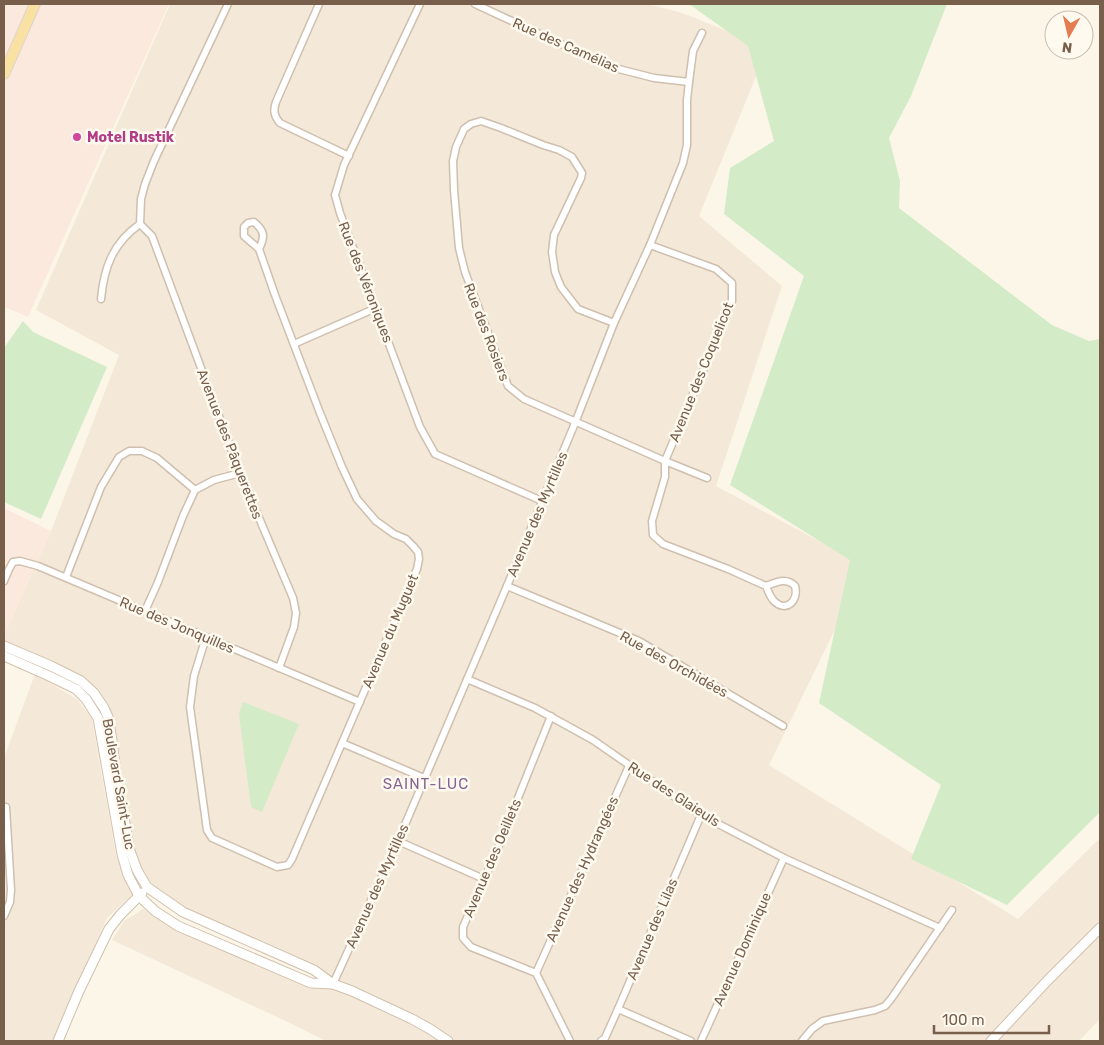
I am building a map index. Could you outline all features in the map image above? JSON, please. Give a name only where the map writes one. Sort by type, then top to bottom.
[{"type":"main road","points":[[4,57],[28,4]]},
{"type":"main road","points":[[4,72],[35,4]]},
{"type":"street","points":[[101,299],[105,272],[111,256],[120,241],[140,224],[141,199],[154,161],[228,4]]},
{"type":"street","points":[[318,4],[273,109],[274,116],[280,123],[349,156]]},
{"type":"street","name":"Rue des Véroniques","points":[[420,4],[349,156],[335,195],[420,428],[435,454],[542,501]]},
{"type":"street","name":"Rue des Camélias","points":[[475,4],[611,66],[654,78],[689,82]]},
{"type":"street","name":"Avenue des Myrtilles","points":[[333,984],[398,841],[507,586],[614,323],[650,245],[683,163],[687,145],[687,100],[693,51],[702,33]]},
{"type":"street","name":"Rue des Rosiers","points":[[614,323],[578,309],[561,287],[555,272],[552,252],[554,235],[581,178],[582,172],[572,157],[559,150],[481,121],[471,124],[464,129],[456,147],[453,161],[459,248],[465,272],[508,386],[524,399],[707,478]]},
{"type":"street","name":"Avenue des Pâquerettes","points":[[140,224],[152,236],[240,473],[293,598],[296,613],[294,627],[278,668]]},
{"type":"street","name":"Avenue des Coquelicot","points":[[650,245],[716,268],[732,283],[732,301],[665,461],[664,477],[652,522],[653,535],[663,544],[728,568],[766,586]]},
{"type":"street","name":"Avenue du Muguet","points":[[206,637],[194,676],[190,707],[207,830],[212,838],[277,866],[288,865],[417,570],[419,559],[418,552],[406,539],[394,534],[376,521],[357,499],[339,460],[258,249]]},
{"type":"street","points":[[294,344],[376,308]]},
{"type":"street","points":[[66,578],[101,487],[119,457],[129,450],[142,451],[157,458],[195,490]]},
{"type":"street","points":[[145,611],[195,490],[214,480],[240,473]]},
{"type":"street","name":"Rue des Jonquilles","points":[[4,581],[13,562],[20,561],[38,566],[360,702]]},
{"type":"street","points":[[780,581],[788,581],[795,586],[795,598],[789,605],[780,605],[774,600],[766,586],[780,581]]},
{"type":"street","name":"Rue des Orchidées","points":[[507,586],[639,641],[783,726]]},
{"type":"street","name":"Boulevard Saint-Luc","points":[[4,646],[81,681],[94,692],[104,708],[108,717],[130,851],[137,870],[147,887],[183,912],[314,970],[333,984],[352,991],[412,1020],[448,1041]]},
{"type":"street","name":"Boulevard Saint-Luc","points":[[4,656],[76,689],[93,708],[98,718],[122,854],[128,875],[140,896],[155,911],[178,926],[311,983],[333,984]]},
{"type":"street","name":"Rue des Glaieuls","points":[[467,679],[551,716],[593,740],[701,815],[784,858],[940,928]]},
{"type":"street","name":"Avenue des Oeillets","points":[[536,973],[471,947],[463,938],[463,927],[551,716]]},
{"type":"street","points":[[342,743],[424,778]]},
{"type":"street","name":"Avenue des Hydrangées","points":[[536,973],[629,766]]},
{"type":"street","points":[[4,916],[10,902],[11,890],[6,807]]},
{"type":"street","name":"Avenue des Lilas","points":[[601,1041],[605,1038],[618,1009],[701,815]]},
{"type":"street","points":[[398,841],[484,879]]},
{"type":"street","name":"Avenue Dominique","points":[[701,1041],[784,858]]},
{"type":"street","points":[[58,1041],[79,991],[109,929],[147,887]]},
{"type":"street","points":[[802,1041],[812,1028],[823,1021],[886,1006],[952,910]]},
{"type":"street","points":[[992,1041],[1048,980],[1100,928]]},
{"type":"street","points":[[536,973],[570,1041]]},
{"type":"street","points":[[618,1009],[691,1041]]},
{"type":"shaded area","points":[[4,4],[169,4],[28,317],[4,307]]},
{"type":"shaded area","points":[[170,4],[648,4],[682,13],[768,47],[699,216],[782,286],[716,486],[866,566],[769,765],[1018,919],[1100,838],[1100,1019],[1079,1041],[326,1041],[112,940],[124,921],[143,909],[175,928],[312,989],[321,972],[182,908],[157,890],[148,880],[133,849],[116,736],[105,701],[83,677],[4,641],[4,635],[51,531],[119,355],[36,310]]},
{"type":"shaded area","points":[[4,508],[51,531],[4,635]]},
{"type":"shaded area","points":[[35,674],[77,699],[92,719],[116,855],[133,894],[107,918],[53,1041],[4,1041],[4,758]]},
{"type":"green space","points":[[689,4],[947,4],[911,96],[889,138],[900,181],[899,208],[1052,325],[1089,341],[1100,339],[1100,812],[1007,905],[911,859],[941,785],[819,703],[850,560],[730,485],[804,276],[724,214],[730,168],[774,141],[748,46]]},
{"type":"green space","points":[[23,321],[33,332],[107,367],[41,519],[4,502],[4,348]]},
{"type":"green space","points":[[243,702],[299,724],[262,812],[251,807],[239,714]]},
{"type":"place","name":"Motel Rustik","points":[[77,137]]},
{"type":"district","name":"SAINT-LUC","points":[[426,784]]}]
